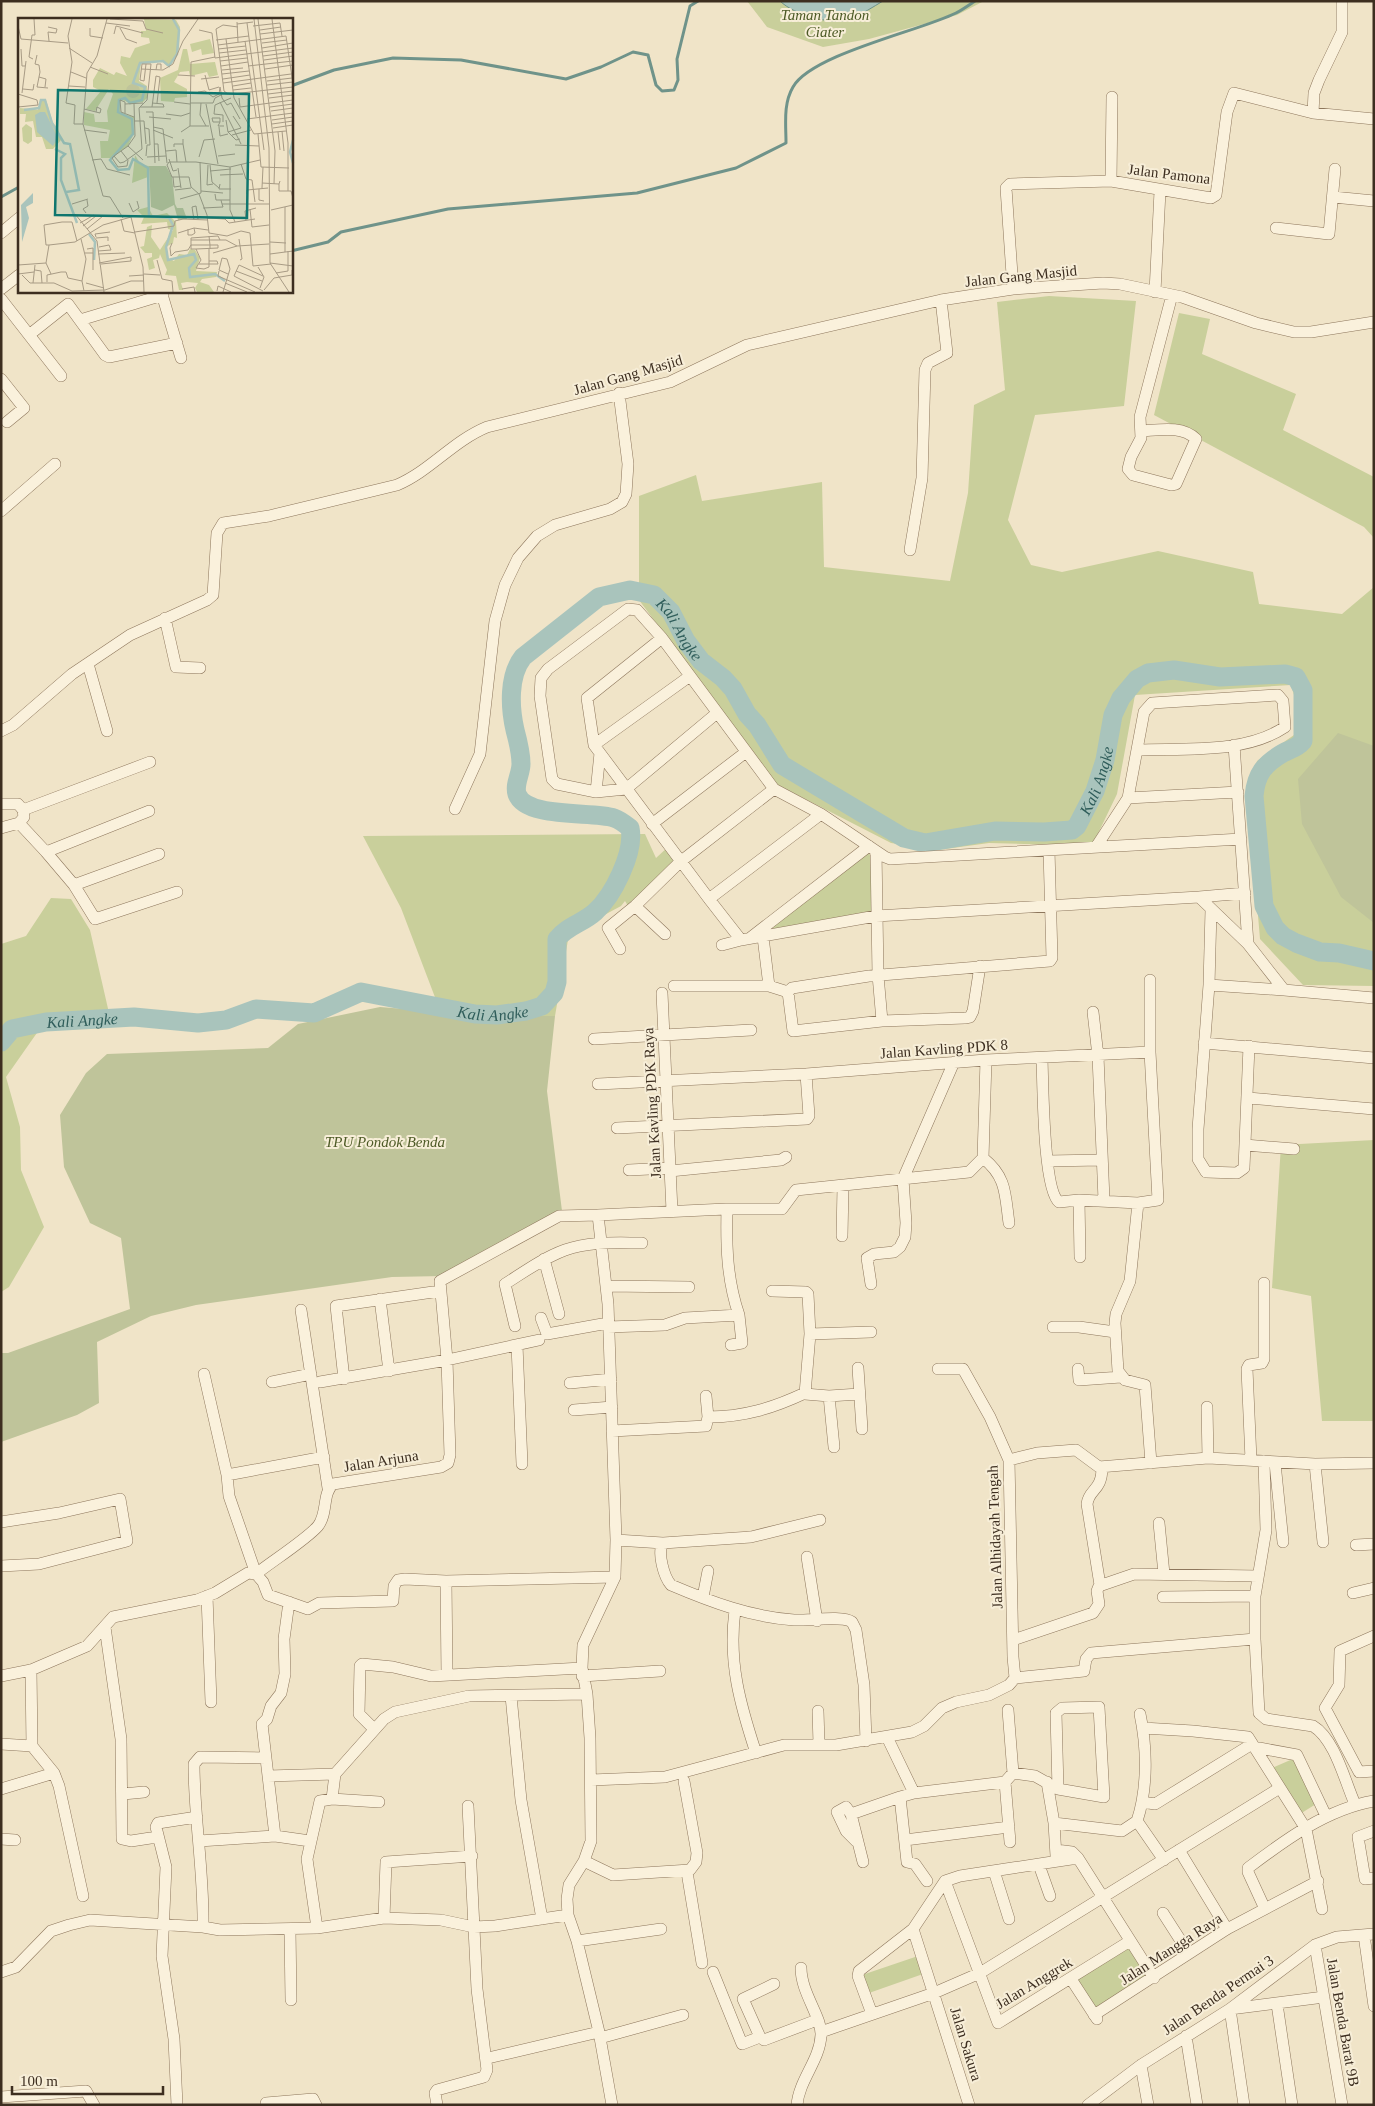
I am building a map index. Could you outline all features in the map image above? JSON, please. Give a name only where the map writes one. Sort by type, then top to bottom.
[{"type":"street","points":[[1313,113],[1314,94],[1319,80],[1342,32],[1342,1]]},
{"type":"street","name":"Jalan Pamona","points":[[1012,289],[1007,186],[1012,183],[1110,181],[1160,191],[1211,198],[1216,195],[1227,112],[1234,93],[1313,113],[1374,119]]},
{"type":"street","points":[[1110,181],[1112,97]]},
{"type":"street","points":[[1276,228],[1329,234],[1336,169]]},
{"type":"street","points":[[1155,292],[1160,191]]},
{"type":"street","points":[[1333,197],[1374,201]]},
{"type":"street","points":[[1,232],[18,219]]},
{"type":"street","points":[[1,289],[18,276]]},
{"type":"street","name":"Jalan Gang Masjid","points":[[1,731],[13,725],[62,683],[130,635],[207,600],[213,595],[218,529],[223,524],[269,516],[396,485],[414,477],[451,448],[486,427],[581,405],[619,393],[680,378],[746,344],[941,300],[1012,289],[1103,283],[1172,295],[1222,309],[1256,323],[1294,332],[1311,332],[1374,322]]},
{"type":"street","points":[[80,320],[162,293],[181,358]]},
{"type":"street","points":[[1141,431],[1172,429],[1190,434],[1196,439],[1176,484],[1171,485],[1133,475],[1128,466],[1141,431],[1140,417],[1172,295]]},
{"type":"street","points":[[1,299],[61,376]]},
{"type":"street","points":[[910,550],[922,478],[925,370],[928,363],[946,353],[941,300]]},
{"type":"street","points":[[29,335],[66,305],[70,305],[109,357],[177,343]]},
{"type":"street","points":[[1,379],[24,408],[7,422]]},
{"type":"street","points":[[455,809],[480,754],[495,621],[505,585],[518,558],[537,536],[555,525],[610,509],[622,502],[626,494],[628,464],[619,393]]},
{"type":"street","points":[[1,511],[55,464]]},
{"type":"street","points":[[922,478],[934,478]]},
{"type":"street","points":[[717,713],[626,789],[596,792],[557,784],[552,779],[540,696],[541,678],[548,669],[628,609],[641,612],[662,638],[774,789],[821,814],[890,859],[1241,839]]},
{"type":"street","points":[[165,618],[176,668],[200,668]]},
{"type":"street","points":[[596,792],[597,749],[587,698],[662,638]]},
{"type":"street","points":[[88,664],[107,731]]},
{"type":"street","points":[[597,749],[690,676]]},
{"type":"street","points":[[1096,847],[1128,798],[1144,712],[1152,703],[1278,695],[1283,701],[1285,727],[1260,741],[1234,745],[1137,750]]},
{"type":"street","points":[[1234,745],[1248,944]]},
{"type":"street","points":[[597,749],[708,900],[745,939]]},
{"type":"street","points":[[652,824],[746,752]]},
{"type":"street","points":[[23,810],[150,762]]},
{"type":"street","points":[[620,949],[608,928],[635,906],[680,862],[774,789]]},
{"type":"street","points":[[1128,798],[1238,792]]},
{"type":"street","points":[[1,804],[18,804],[23,810],[24,817],[19,823],[1,828]]},
{"type":"street","points":[[46,852],[149,811]]},
{"type":"street","points":[[708,900],[821,814]]},
{"type":"street","points":[[19,823],[74,885],[93,917],[97,920],[177,892]]},
{"type":"street","points":[[873,848],[878,975],[882,1020]]},
{"type":"street","points":[[745,939],[873,848]]},
{"type":"street","points":[[788,992],[792,988],[878,975],[1052,960],[1049,850]]},
{"type":"street","points":[[74,885],[159,854]]},
{"type":"street","points":[[722,945],[745,939],[876,916],[1051,907],[1245,893]]},
{"type":"street","points":[[1199,897],[1248,944],[1284,990]]},
{"type":"street","points":[[635,906],[665,934]]},
{"type":"street","points":[[1211,910],[1209,985],[1198,1128],[1200,1164],[1206,1172],[1242,1172],[1245,1162],[1250,1046]]},
{"type":"street","points":[[763,937],[769,986]]},
{"type":"street","points":[[788,992],[793,1031],[882,1020],[970,1017],[973,1010],[980,966]]},
{"type":"street","points":[[1042,1059],[1048,1161],[1056,1200],[1062,1202],[1104,1200],[1138,1203],[1158,1200],[1150,1052],[1150,980]]},
{"type":"street","points":[[1209,985],[1374,998]]},
{"type":"street","points":[[674,986],[769,986],[788,992]]},
{"type":"street","name":"Jalan Kavling PDK Raya","points":[[662,993],[672,1211]]},
{"type":"street","points":[[1093,1012],[1098,1056],[1104,1200]]},
{"type":"street","points":[[594,1039],[751,1030]]},
{"type":"street","points":[[1204,1043],[1374,1058]]},
{"type":"street","name":"Jalan Kavling PDK 8","points":[[598,1084],[806,1074],[954,1062],[1150,1052]]},
{"type":"street","points":[[344,1378],[336,1306],[440,1287],[559,1216],[727,1209],[782,1209],[796,1190],[843,1187],[964,1173],[973,1170],[982,1158],[986,1060]]},
{"type":"street","points":[[871,1284],[867,1258],[874,1254],[894,1252],[900,1247],[905,1237],[903,1179],[954,1062]]},
{"type":"street","points":[[617,1128],[807,1119],[809,1116],[806,1074]]},
{"type":"street","points":[[1248,1098],[1374,1109]]},
{"type":"street","points":[[1245,1146],[1294,1149]]},
{"type":"street","points":[[629,1170],[670,1169],[781,1160],[786,1157]]},
{"type":"street","points":[[982,1158],[998,1172],[1003,1182],[1009,1223]]},
{"type":"street","points":[[1048,1161],[1101,1160]]},
{"type":"street","points":[[842,1236],[843,1187]]},
{"type":"street","points":[[1080,1200],[1080,1256]]},
{"type":"street","points":[[1121,1377],[1116,1361],[1116,1314],[1130,1281],[1138,1203]]},
{"type":"street","points":[[727,1209],[726,1251],[731,1291],[738,1315],[742,1343],[731,1345]]},
{"type":"street","points":[[598,1215],[603,1243],[611,1379],[616,1540],[615,1577],[585,1638],[582,1672],[587,1694],[591,1780],[591,1841],[584,1861],[567,1893],[568,1915],[577,1941],[599,2035],[612,2105]]},
{"type":"street","points":[[516,1326],[504,1284],[544,1259],[566,1250],[603,1243],[642,1243]]},
{"type":"street","points":[[544,1259],[559,1314]]},
{"type":"street","points":[[1251,1460],[1247,1369],[1249,1365],[1264,1361],[1264,1283]]},
{"type":"street","points":[[606,1286],[688,1287]]},
{"type":"street","name":"Jalan Arjuna","points":[[1,1676],[32,1670],[87,1646],[113,1617],[207,1596],[248,1573],[256,1574],[317,1527],[325,1510],[328,1488],[333,1484],[441,1467],[448,1463],[450,1455],[447,1360],[440,1287]]},
{"type":"street","points":[[772,1291],[808,1293],[810,1334],[805,1393]]},
{"type":"street","points":[[380,1299],[389,1371]]},
{"type":"street","points":[[301,1310],[315,1378],[328,1488]]},
{"type":"street","points":[[542,1318],[547,1334],[608,1325],[665,1325],[685,1318],[738,1315]]},
{"type":"street","points":[[1053,1327],[1078,1327],[1115,1332]]},
{"type":"street","points":[[810,1334],[871,1332]]},
{"type":"street","points":[[272,1382],[315,1378],[344,1378],[389,1371],[539,1340]]},
{"type":"street","points":[[517,1345],[522,1464]]},
{"type":"street","points":[[858,1368],[862,1429]]},
{"type":"street","name":"Jalan Alhidayah Tengah","points":[[938,1370],[963,1369],[990,1417],[1009,1460],[1015,1678]]},
{"type":"street","points":[[1078,1369],[1079,1380],[1121,1377],[1145,1385],[1151,1463]]},
{"type":"street","points":[[204,1374],[227,1475],[229,1496],[256,1574],[263,1582],[268,1595],[308,1609],[319,1603],[393,1600],[394,1586],[398,1580],[446,1581],[615,1577]]},
{"type":"street","points":[[570,1383],[611,1379]]},
{"type":"street","points":[[708,1417],[734,1417],[778,1406],[805,1393],[829,1396],[859,1394]]},
{"type":"street","points":[[612,1431],[704,1426],[708,1424],[706,1396]]},
{"type":"street","points":[[829,1396],[834,1447]]},
{"type":"street","points":[[574,1410],[612,1407]]},
{"type":"street","points":[[1207,1407],[1208,1458]]},
{"type":"street","points":[[1009,1460],[1037,1452],[1076,1450],[1097,1466],[1102,1467],[1208,1458],[1314,1464],[1374,1463]]},
{"type":"street","points":[[227,1475],[324,1457]]},
{"type":"street","points":[[1270,1462],[1283,1542]]},
{"type":"street","points":[[1270,1462],[1266,1530],[1255,1596],[1255,1639],[1261,1716],[1266,1719],[1313,1726],[1319,1729],[1329,1743],[1355,1804]]},
{"type":"street","points":[[1314,1464],[1323,1542]]},
{"type":"street","points":[[1013,1640],[1093,1613],[1099,1604],[1097,1591],[1100,1585],[1087,1504],[1089,1497],[1100,1484],[1102,1467]]},
{"type":"street","points":[[1,1522],[59,1514],[120,1499],[127,1541],[39,1564],[1,1566]]},
{"type":"street","points":[[616,1540],[663,1543],[751,1537],[820,1520]]},
{"type":"street","points":[[1159,1523],[1164,1574]]},
{"type":"street","points":[[663,1543],[661,1547],[664,1568],[669,1584],[735,1610],[768,1617],[816,1621],[846,1619],[854,1626],[864,1685],[866,1741]]},
{"type":"street","points":[[1356,1545],[1374,1544]]},
{"type":"street","points":[[807,1557],[816,1621]]},
{"type":"street","points":[[703,1598],[708,1571]]},
{"type":"street","points":[[1100,1585],[1134,1574],[1258,1576]]},
{"type":"street","points":[[446,1581],[447,1675]]},
{"type":"street","points":[[1353,1593],[1374,1588]]},
{"type":"street","points":[[207,1596],[211,1702]]},
{"type":"street","points":[[1163,1597],[1255,1596]]},
{"type":"street","points":[[275,1836],[262,1724],[267,1719],[270,1706],[281,1693],[285,1674],[284,1639],[289,1602]]},
{"type":"street","points":[[735,1610],[733,1625],[735,1680],[740,1705],[756,1753]]},
{"type":"street","points":[[105,1627],[121,1739],[123,1794],[120,1828],[122,1839],[131,1841],[157,1837]]},
{"type":"street","points":[[1374,1636],[1340,1651],[1339,1685],[1325,1708],[1359,1772],[1374,1771]]},
{"type":"street","points":[[591,1780],[665,1777],[784,1745],[866,1741],[887,1738],[912,1732],[924,1726],[942,1708],[956,1702],[989,1696],[1010,1685],[1015,1678],[1084,1671],[1086,1659],[1091,1653],[1255,1639]]},
{"type":"street","points":[[374,1730],[359,1714],[361,1664],[393,1667],[426,1675],[660,1671]]},
{"type":"street","points":[[32,1670],[32,1746],[54,1773],[59,1786],[83,1896]]},
{"type":"street","points":[[332,1799],[335,1774],[389,1715],[406,1709],[469,1696],[587,1694]]},
{"type":"street","points":[[511,1696],[521,1800],[542,1920]]},
{"type":"street","points":[[863,1862],[856,1841],[846,1831],[837,1812],[846,1807],[850,1814],[914,1793],[1009,1778],[1035,1776],[1058,1789],[1104,1797],[1099,1707],[1062,1708],[1056,1713],[1058,1789]]},
{"type":"street","points":[[1008,1710],[1010,1842]]},
{"type":"street","points":[[818,1711],[819,1744]]},
{"type":"street","points":[[1054,1823],[1122,1831],[1137,1821],[1144,1783],[1143,1728],[1140,1714]]},
{"type":"street","points":[[1143,1728],[1245,1736],[1253,1745],[1278,1789],[1306,1829],[1322,1909]]},
{"type":"street","points":[[887,1738],[914,1793]]},
{"type":"street","points":[[1,1744],[32,1746]]},
{"type":"street","points":[[1142,1802],[1155,1804],[1253,1745],[1297,1755],[1326,1816]]},
{"type":"street","points":[[203,1927],[204,1883],[194,1795],[196,1760],[200,1757],[266,1758]]},
{"type":"street","points":[[1,1789],[54,1773]]},
{"type":"street","points":[[268,1776],[335,1774]]},
{"type":"street","points":[[584,1861],[613,1875],[687,1872],[696,1862],[697,1854],[684,1780]]},
{"type":"street","points":[[1048,1782],[1054,1823],[1056,1863]]},
{"type":"street","points":[[821,2032],[934,1993],[980,1973],[1103,1899],[1278,1789]]},
{"type":"street","points":[[123,1794],[144,1792]]},
{"type":"street","points":[[900,1797],[907,1862],[915,1864],[926,1881]]},
{"type":"street","points":[[317,1928],[307,1859],[320,1801],[332,1799],[379,1802]]},
{"type":"street","points":[[1265,1909],[1248,1872],[1248,1868],[1326,1816],[1355,1804],[1374,1801]]},
{"type":"street","points":[[437,2105],[435,2093],[437,2090],[484,2077],[488,2070],[488,2058],[477,1989],[472,1856],[468,1806]]},
{"type":"street","points":[[177,2105],[174,2039],[163,1966],[162,1926],[166,1867],[156,1827],[158,1823],[197,1817]]},
{"type":"street","points":[[1137,1821],[1164,1860]]},
{"type":"street","points":[[905,1840],[1009,1827]]},
{"type":"street","points":[[1374,1831],[1358,1838],[1365,1879],[1374,1878]]},
{"type":"street","points":[[199,1840],[275,1836],[310,1842]]},
{"type":"street","points":[[1,1840],[16,1840]]},
{"type":"street","points":[[1056,1850],[1072,1852],[1078,1858],[1154,1978]]},
{"type":"street","points":[[1179,1850],[1227,1929]]},
{"type":"street","points":[[384,1918],[386,1862],[472,1856]]},
{"type":"street","points":[[872,2014],[858,1973],[913,1929],[945,1881],[960,1876],[1056,1863],[1078,1858]]},
{"type":"street","points":[[1039,1865],[1050,1896]]},
{"type":"street","points":[[994,1871],[1009,1919]]},
{"type":"street","points":[[687,1872],[702,1963]]},
{"type":"street","points":[[945,1881],[980,1973]]},
{"type":"street","name":"Jalan Mangga Raya","points":[[1072,1978],[1095,2017],[1154,1978],[1188,1952],[1227,1929],[1318,1882]]},
{"type":"street","points":[[1163,1913],[1188,1952]]},
{"type":"street","points":[[1,1972],[16,1967],[50,1930],[90,1920],[162,1926],[203,1927],[220,1930],[290,1930],[384,1918],[441,1920],[474,1927],[542,1920],[568,1915]]},
{"type":"street","points":[[577,1941],[661,1929]]},
{"type":"street","name":"Jalan Sakura","points":[[913,1929],[969,2105]]},
{"type":"street","points":[[290,1930],[291,2000]]},
{"type":"street","points":[[1369,1934],[1374,2006]]},
{"type":"street","name":"Jalan Benda Permai 3","points":[[1088,2105],[1101,2100],[1141,2064],[1230,2009],[1315,1945],[1337,1937],[1369,1934]]},
{"type":"street","name":"Jalan Anggrek","points":[[980,1973],[998,2022],[1072,1978],[1130,1940]]},
{"type":"street","name":"Jalan Benda Barat 9B","points":[[1315,1945],[1342,2105]]},
{"type":"street","points":[[797,2105],[798,2093],[818,2052],[821,2032],[802,1985],[801,1968]]},
{"type":"street","points":[[713,1972],[741,2043],[760,2037]]},
{"type":"street","points":[[774,1984],[743,2000],[760,2037],[764,2040],[817,2020]]},
{"type":"street","points":[[1244,2105],[1230,2009],[1324,1997]]},
{"type":"street","points":[[1277,2004],[1292,2105]]},
{"type":"street","points":[[488,2058],[683,2015]]},
{"type":"street","points":[[1186,2036],[1197,2105]]},
{"type":"street","points":[[1141,2064],[1148,2105]]},
{"type":"street","points":[[1,2097],[86,2091],[94,2105]]},
{"type":"street","points":[[266,2103],[313,2100],[316,2105]]},
{"type":"green space","name":"Taman Tandon Ciater","points":[[747,1],[984,1],[957,15],[869,39],[823,47],[767,27]]},
{"type":"green space","points":[[1049,296],[1136,301],[1124,406],[1035,415],[1008,520],[1031,565],[1062,572],[1158,551],[1253,572],[1259,604],[1342,614],[1374,587],[1374,986],[1303,985],[1260,939],[1248,798],[1257,761],[1304,728],[1291,685],[1135,695],[1117,794],[1092,846],[989,843],[938,850],[891,843],[776,784],[639,600],[639,496],[696,475],[702,501],[822,482],[824,567],[950,581],[968,493],[974,405],[1005,390],[997,302]]},
{"type":"green space","points":[[1179,313],[1210,319],[1202,354],[1296,394],[1283,430],[1374,477],[1374,538],[1364,527],[1154,415]]},
{"type":"green space","points":[[1338,733],[1374,746],[1374,923],[1341,897],[1302,824],[1298,779]]},
{"type":"green space","points":[[645,834],[656,858],[669,846],[678,864],[628,906],[625,901],[621,906],[569,934],[555,1016],[489,1016],[441,1013],[401,908],[363,836]]},
{"type":"green space","points":[[869,846],[876,916],[757,933]]},
{"type":"green space","points":[[51,898],[71,899],[90,930],[109,1013],[46,1020],[6,1077],[20,1127],[21,1170],[44,1227],[9,1287],[1,1292],[1,944],[26,936]]},
{"type":"green space","name":"TPU Pondok Benda","points":[[380,1007],[489,1016],[555,1016],[547,1091],[562,1211],[443,1276],[392,1277],[196,1305],[151,1316],[97,1342],[99,1403],[77,1415],[1,1442],[1,1353],[8,1353],[130,1309],[121,1238],[90,1223],[64,1167],[60,1115],[86,1073],[107,1054],[268,1048],[298,1024]]},
{"type":"green space","points":[[1374,1140],[1374,1421],[1322,1421],[1311,1296],[1272,1288],[1281,1145]]},
{"type":"green space","points":[[1295,1758],[1316,1804],[1300,1814],[1272,1768]]},
{"type":"green space","points":[[1128,1946],[1149,1977],[1095,2010],[1077,1980]]},
{"type":"green space","points":[[918,1956],[923,1974],[869,1993],[862,1975]]},
{"type":"water","points":[[780,1],[883,1],[851,19],[834,21],[804,15],[794,11]]},
{"type":"waterway","points":[[292,86],[334,70],[393,58],[461,60],[566,79],[601,67],[633,52],[648,55],[656,85],[662,91],[674,90],[678,80],[677,59],[690,6],[698,1]]},
{"type":"waterway","points":[[292,251],[328,242],[341,232],[448,209],[637,193],[736,168],[786,143],[788,100],[793,87],[804,75],[821,64],[843,54],[939,20],[958,12],[975,1]]},
{"type":"waterway","points":[[1,197],[18,188]]},
{"type":"waterway","name":"Kali Angke","points":[[1,1042],[12,1029],[46,1022],[134,1017],[198,1023],[226,1020],[256,1009],[314,1013],[361,992],[475,1014],[497,1015],[526,1011],[542,1006],[554,993],[557,982],[557,939],[565,931],[595,912],[609,896],[626,861],[631,838],[630,828],[614,818],[546,811],[523,802],[517,794],[521,760],[511,702],[515,673],[523,657],[599,597],[630,590],[654,595],[671,612],[686,641],[701,661],[723,678],[733,689],[747,714],[757,725],[782,765],[904,838],[925,843],[995,831],[1044,832],[1072,830],[1077,826],[1095,791],[1105,760],[1113,715],[1121,698],[1137,679],[1148,673],[1174,670],[1220,677],[1285,674],[1296,677],[1303,690],[1303,741],[1296,747],[1276,757],[1266,766],[1262,770],[1255,788],[1254,796],[1264,906],[1275,928],[1283,936],[1296,943],[1320,952],[1339,953],[1374,961]]}]
